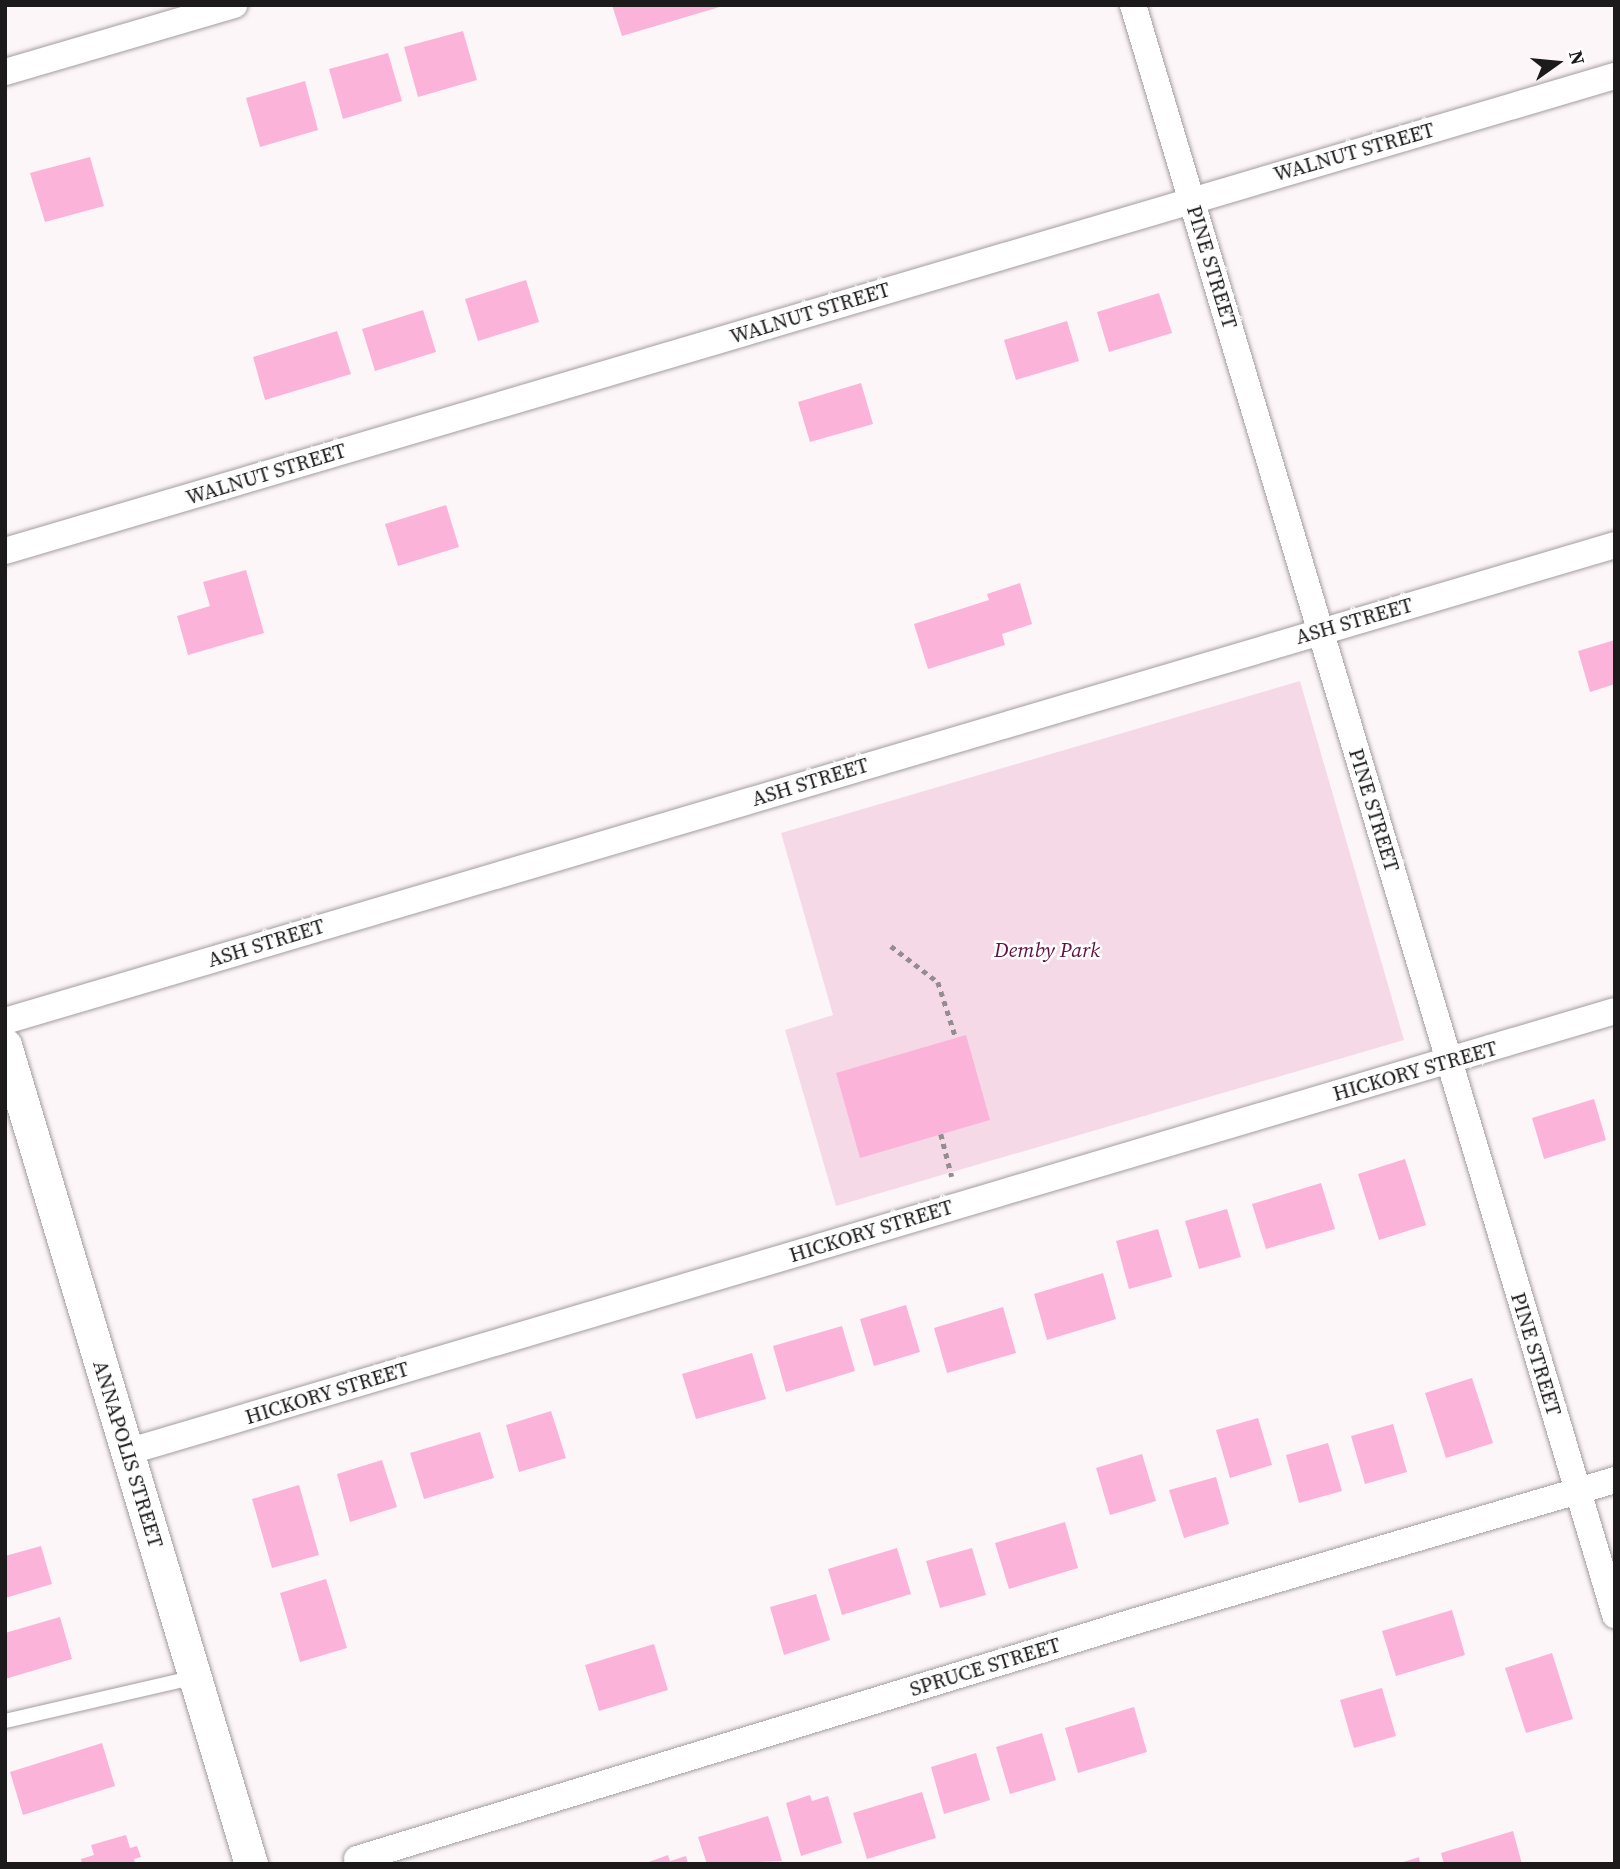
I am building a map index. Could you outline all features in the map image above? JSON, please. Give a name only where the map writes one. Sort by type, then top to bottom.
[{"type":"street","points":[[5,72],[234,5]]},
{"type":"street","name":"PINE STREET","points":[[1133,5],[1615,1615]]},
{"type":"street","name":"WALNUT STREET","points":[[5,551],[1615,76]]},
{"type":"street","name":"ASH STREET","points":[[5,1021],[1615,545]]},
{"type":"street","name":"HICKORY STREET","points":[[127,1452],[1615,1012]]},
{"type":"street","name":"ANNAPOLIS STREET","points":[[5,1045],[251,1864]]},
{"type":"street","name":"SPRUCE STREET","points":[[357,1860],[1136,1621],[1615,1480]]},
{"type":"lane","points":[[5,1721],[195,1677]]},
{"type":"path","points":[[891,946],[938,982],[956,1038]]},
{"type":"path","points":[[941,1134],[959,1205]]},
{"type":"green space","name":"Demby Park","points":[[1300,681],[1404,1040],[836,1206],[785,1030],[833,1015],[781,833]]},
{"type":"building","points":[[612,5],[723,5],[723,6],[622,36]]},
{"type":"building","points":[[463,31],[477,80],[418,97],[404,47]]},
{"type":"building","points":[[388,53],[402,101],[343,119],[329,69]]},
{"type":"building","points":[[305,81],[318,130],[260,147],[246,98]]},
{"type":"building","points":[[90,157],[104,206],[45,222],[30,173]]},
{"type":"building","points":[[526,280],[539,322],[478,341],[465,299]]},
{"type":"building","points":[[1159,293],[1172,333],[1109,352],[1097,312]]},
{"type":"building","points":[[423,310],[436,352],[375,371],[362,329]]},
{"type":"building","points":[[1067,321],[1079,361],[1016,380],[1004,340]]},
{"type":"building","points":[[337,331],[351,374],[265,400],[253,357]]},
{"type":"building","points":[[861,383],[873,424],[810,442],[798,402]]},
{"type":"building","points":[[446,505],[459,547],[398,566],[385,524]]},
{"type":"building","points":[[246,570],[264,633],[188,655],[177,616],[210,606],[203,582]]},
{"type":"building","points":[[1020,583],[1032,624],[1002,634],[1005,645],[928,669],[914,624],[989,600],[987,594]]},
{"type":"building","points":[[1615,640],[1615,684],[1590,692],[1578,651]]},
{"type":"building","points":[[966,1035],[990,1120],[860,1158],[836,1073]]},
{"type":"building","points":[[1594,1099],[1606,1140],[1544,1159],[1532,1118]]},
{"type":"building","points":[[1405,1159],[1426,1225],[1379,1240],[1358,1174]]},
{"type":"building","points":[[1321,1183],[1335,1229],[1266,1249],[1252,1204]]},
{"type":"building","points":[[1227,1209],[1241,1257],[1199,1269],[1185,1221]]},
{"type":"building","points":[[1158,1229],[1172,1277],[1129,1289],[1116,1241]]},
{"type":"building","points":[[1103,1273],[1116,1319],[1047,1340],[1034,1294]]},
{"type":"building","points":[[906,1305],[920,1352],[874,1366],[860,1319]]},
{"type":"building","points":[[1003,1307],[1016,1353],[947,1373],[934,1328]]},
{"type":"building","points":[[842,1326],[855,1371],[786,1392],[773,1346]]},
{"type":"building","points":[[752,1353],[766,1399],[696,1419],[682,1374]]},
{"type":"building","points":[[1472,1378],[1493,1443],[1446,1458],[1425,1393]]},
{"type":"building","points":[[551,1411],[566,1458],[519,1472],[506,1425]]},
{"type":"building","points":[[1258,1418],[1272,1465],[1230,1478],[1216,1430]]},
{"type":"building","points":[[1393,1424],[1407,1472],[1365,1484],[1351,1436]]},
{"type":"building","points":[[480,1432],[494,1478],[424,1499],[410,1453]]},
{"type":"building","points":[[1328,1443],[1342,1491],[1299,1503],[1286,1455]]},
{"type":"building","points":[[1142,1454],[1156,1501],[1110,1515],[1096,1468]]},
{"type":"building","points":[[382,1460],[397,1507],[350,1522],[337,1474]]},
{"type":"building","points":[[1216,1477],[1229,1524],[1184,1538],[1169,1490]]},
{"type":"building","points":[[299,1485],[319,1555],[272,1568],[252,1499]]},
{"type":"building","points":[[1065,1522],[1078,1568],[1009,1589],[995,1543]]},
{"type":"building","points":[[41,1546],[52,1584],[5,1598],[5,1556]]},
{"type":"building","points":[[897,1548],[911,1594],[842,1615],[828,1569]]},
{"type":"building","points":[[972,1548],[986,1595],[940,1608],[926,1561]]},
{"type":"building","points":[[326,1579],[347,1648],[300,1662],[280,1593]]},
{"type":"building","points":[[816,1594],[830,1640],[784,1655],[770,1607]]},
{"type":"building","points":[[1452,1610],[1465,1655],[1396,1676],[1382,1631]]},
{"type":"building","points":[[60,1617],[72,1659],[5,1679],[5,1633]]},
{"type":"building","points":[[654,1644],[668,1690],[599,1711],[585,1665]]},
{"type":"building","points":[[1552,1653],[1573,1719],[1526,1733],[1505,1668]]},
{"type":"building","points":[[1382,1688],[1396,1736],[1354,1748],[1340,1700]]},
{"type":"building","points":[[1134,1707],[1147,1752],[1078,1773],[1065,1728]]},
{"type":"building","points":[[1042,1733],[1056,1780],[1010,1794],[996,1747]]},
{"type":"building","points":[[102,1743],[115,1786],[23,1815],[10,1772]]},
{"type":"building","points":[[976,1753],[990,1800],[944,1814],[931,1767]]},
{"type":"building","points":[[922,1792],[936,1838],[867,1859],[853,1813]]},
{"type":"building","points":[[810,1795],[812,1801],[828,1796],[842,1843],[801,1856],[786,1803]]},
{"type":"building","points":[[768,1816],[782,1861],[707,1864],[698,1837]]},
{"type":"building","points":[[1513,1831],[1522,1864],[1444,1864],[1441,1853]]},
{"type":"building","points":[[126,1835],[130,1848],[137,1846],[141,1857],[134,1859],[135,1864],[82,1864],[81,1859],[94,1855],[91,1845]]},
{"type":"building","points":[[668,1855],[670,1861],[686,1856],[688,1864],[643,1864]]},
{"type":"building","points":[[1419,1857],[1420,1864],[1400,1864],[1400,1863]]}]
